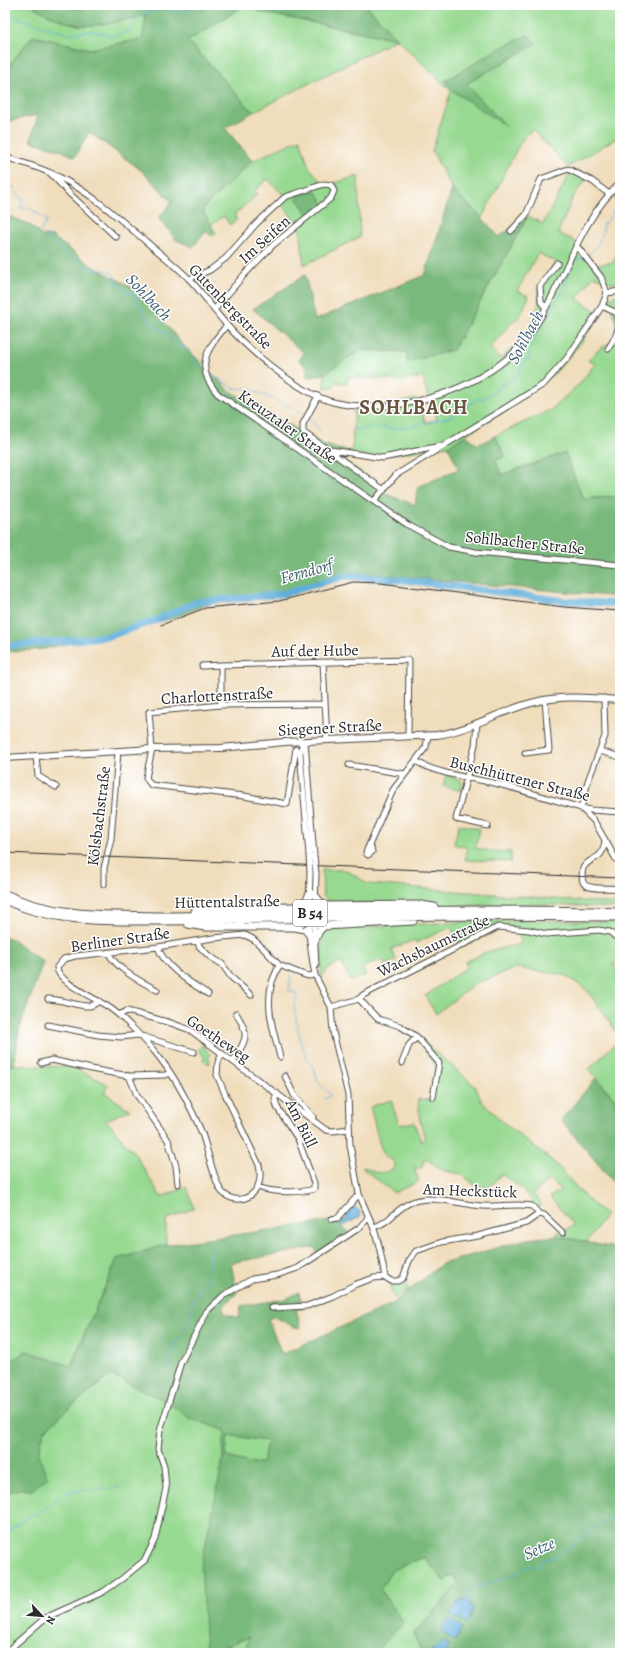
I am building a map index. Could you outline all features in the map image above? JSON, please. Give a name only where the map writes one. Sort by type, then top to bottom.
[{"type":"highway","name":"Hüttentalstraße","points":[[5,894],[36,906],[65,912],[168,919]]},
{"type":"highway","points":[[298,909],[313,895]]},
{"type":"highway","points":[[313,895],[313,917],[318,931],[314,942]]},
{"type":"highway","name":"Hüttentalstraße","points":[[5,900],[35,911],[64,917],[115,920],[450,913],[549,909],[620,912]]},
{"type":"highway","points":[[168,919],[205,927],[298,925],[313,917],[421,905],[450,913]]},
{"type":"highway","points":[[168,919],[210,910],[298,909],[313,917],[418,921],[450,913]]},
{"type":"highway","name":"Hüttentalstraße","points":[[450,913],[620,918]]},
{"type":"highway","points":[[298,925],[305,929],[313,917]]},
{"type":"main road","name":"Siegener Straße","points":[[5,758],[221,748],[285,742],[428,735],[453,732],[524,705],[545,700],[579,697],[620,700]]},
{"type":"street","points":[[5,157],[49,172],[70,195],[116,237]]},
{"type":"street","points":[[511,231],[526,215],[541,179],[568,169],[592,181],[609,194]]},
{"type":"street","name":"Gutenbergstraße","points":[[49,172],[88,194],[189,279],[226,325],[283,375],[299,386],[332,402],[370,406],[402,404],[438,396],[469,384],[508,358],[527,339],[546,308],[589,220],[609,194],[620,183]]},
{"type":"street","name":"Im Seifen","points":[[189,279],[210,270],[226,258],[256,224],[285,196],[324,184],[331,185],[334,191],[333,195],[326,203],[273,245],[244,275],[214,310]]},
{"type":"street","points":[[374,501],[396,475],[442,445],[544,384],[568,357],[602,306],[607,293],[601,277],[576,245]]},
{"type":"street","points":[[546,308],[541,302],[540,286],[556,263]]},
{"type":"street","points":[[607,293],[620,291]]},
{"type":"street","points":[[602,306],[617,313],[620,322],[617,335],[608,349]]},
{"type":"street","name":"Kreuztaler Straße","points":[[226,325],[205,355],[206,375],[210,385],[218,394],[408,524]]},
{"type":"street","points":[[318,396],[303,424],[303,432],[384,490]]},
{"type":"street","points":[[330,450],[383,458],[442,445]]},
{"type":"street","name":"Sohlbacher Straße","points":[[408,524],[449,547],[476,552],[620,565]]},
{"type":"street","name":"Auf der Hube","points":[[202,666],[410,660],[408,736]]},
{"type":"street","points":[[323,662],[327,740]]},
{"type":"street","points":[[221,665],[221,705]]},
{"type":"street","points":[[604,698],[604,736],[600,751],[588,781],[581,808],[594,821],[616,859]]},
{"type":"street","points":[[525,753],[549,750],[545,700]]},
{"type":"street","name":"Charlottenstraße","points":[[152,750],[149,712],[221,705],[325,704]]},
{"type":"street","points":[[477,724],[475,745],[456,819],[488,826]]},
{"type":"street","points":[[370,843],[393,790],[426,748],[428,735]]},
{"type":"street","points":[[285,742],[300,753]]},
{"type":"street","points":[[305,742],[302,745],[300,753],[312,855]]},
{"type":"street","points":[[305,742],[313,873],[315,975],[331,1007],[333,1032],[348,1095],[350,1145],[359,1194],[368,1217],[374,1227],[385,1277]]},
{"type":"street","points":[[152,750],[146,778],[151,785],[244,796],[287,804],[296,749]]},
{"type":"street","points":[[600,751],[620,758]]},
{"type":"street","name":"Kölsbachstraße","points":[[104,884],[104,868],[111,839],[118,752]]},
{"type":"street","points":[[36,756],[38,776],[56,787]]},
{"type":"street","name":"Buschhüttener Straße","points":[[416,761],[422,766],[581,808],[620,812]]},
{"type":"street","points":[[349,765],[405,774]]},
{"type":"street","points":[[606,840],[601,856],[589,861],[582,868],[583,882],[585,886],[592,888],[620,889]]},
{"type":"street","name":"Wachsbaumstraße","points":[[331,1007],[359,999],[363,995],[498,927],[529,930],[546,934],[600,930],[610,932],[620,941]]},
{"type":"street","name":"Berliner Straße","points":[[258,1187],[248,1197],[242,1199],[234,1199],[222,1191],[216,1180],[201,1131],[185,1096],[155,1052],[119,1015],[63,978],[57,970],[57,967],[64,959],[82,955],[158,947],[245,935],[253,939],[280,965],[308,976],[315,975]]},
{"type":"street","points":[[198,941],[199,946],[209,956],[222,964],[231,977],[251,995]]},
{"type":"street","points":[[314,942],[315,975]]},
{"type":"street","points":[[158,947],[169,964],[185,980],[208,994]]},
{"type":"street","points":[[108,952],[111,959],[128,972],[157,990]]},
{"type":"street","points":[[280,965],[272,983],[270,1001],[271,1022],[280,1057]]},
{"type":"street","points":[[48,999],[58,999],[89,1006],[94,1005],[99,1001]]},
{"type":"street","points":[[359,999],[378,1019],[400,1026],[417,1037],[439,1064],[433,1097]]},
{"type":"street","name":"Goetheweg","points":[[119,1015],[127,1011],[182,1026],[277,1093]]},
{"type":"street","points":[[233,1061],[246,1037],[245,1028],[236,1013]]},
{"type":"street","points":[[48,1026],[98,1035],[121,1037],[138,1035],[194,1052]]},
{"type":"street","points":[[402,1063],[409,1046],[417,1037]]},
{"type":"street","points":[[222,1054],[218,1062],[217,1075],[259,1165],[261,1176],[258,1187]]},
{"type":"street","points":[[41,1062],[52,1060],[129,1076],[165,1075],[170,1073]]},
{"type":"street","points":[[129,1076],[137,1095],[168,1140],[176,1166],[178,1184]]},
{"type":"street","points":[[285,1076],[294,1096],[314,1120]]},
{"type":"street","name":"Am Büll","points":[[258,1187],[265,1190],[299,1191],[314,1189],[314,1183],[298,1139],[277,1107],[275,1099],[277,1093],[326,1130],[333,1132],[349,1129]]},
{"type":"street","points":[[332,1219],[338,1218],[359,1194]]},
{"type":"street","name":"Am Heckstück","points":[[374,1227],[382,1225],[403,1206],[419,1200],[453,1201],[482,1206],[532,1206],[538,1214],[544,1215],[563,1233]]},
{"type":"street","points":[[272,1308],[307,1306],[356,1284],[374,1278],[385,1277],[391,1281],[398,1281],[403,1278],[409,1261],[416,1251],[442,1242],[478,1236],[526,1223],[538,1214]]},
{"type":"street","points":[[5,1653],[45,1618],[103,1592],[145,1560],[155,1539],[166,1488],[164,1466],[158,1449],[160,1431],[181,1362],[207,1311],[224,1295],[252,1279],[277,1275],[298,1268],[359,1228],[368,1217]]},
{"type":"green space","points":[[5,5],[32,5],[41,11],[147,5],[255,5],[259,12],[396,39],[366,5],[620,5],[620,136],[568,167],[532,129],[520,143],[482,218],[452,189],[432,151],[451,91],[397,39],[253,112],[188,41],[237,9],[173,41],[138,40],[90,49],[33,36],[5,70]],"holes":[[[528,35],[535,44],[466,84]]]},
{"type":"green space","points":[[32,5],[245,5],[188,41],[253,112],[225,128],[252,161],[204,207],[203,212],[216,233],[212,236],[205,231],[193,247],[176,240],[165,225],[158,219],[172,202],[141,170],[89,132],[75,157],[60,150],[30,141],[38,115],[5,122],[5,70],[33,36],[90,49],[142,39],[146,15],[112,23],[83,26],[59,19]]},
{"type":"green space","points":[[255,5],[366,5],[397,39],[259,12]]},
{"type":"green space","points":[[528,35],[536,44],[466,84],[506,126],[453,91],[445,81],[496,50]]},
{"type":"green space","points":[[300,139],[309,167],[325,186],[358,176],[360,237],[304,265],[300,228],[281,203],[284,196],[268,179],[254,191],[257,195],[234,215],[237,219],[230,225],[224,216],[211,225],[203,212],[204,207],[252,161]]},
{"type":"green space","points":[[572,169],[588,177],[573,197],[558,233],[573,240],[596,265],[614,262],[620,240],[620,285],[593,276],[577,299],[600,313],[582,342],[556,372],[527,396],[448,446],[383,456],[343,455],[352,451],[354,409],[419,399],[425,422],[437,420],[433,402],[429,403],[423,377],[399,381],[348,377],[346,384],[335,382],[333,388],[324,387],[325,374],[347,358],[362,350],[407,352],[407,361],[453,350],[528,216],[543,224]],"holes":[[[538,253],[556,262],[539,286],[539,303],[530,329],[501,359],[490,348],[515,319],[519,318],[529,296],[517,291]]]},
{"type":"green space","points":[[452,189],[499,237],[528,216],[453,350],[407,362],[407,352],[362,350],[347,358],[325,374],[307,378],[307,368],[299,360],[304,353],[253,309],[305,275],[315,320],[425,275]]},
{"type":"green space","points":[[315,190],[324,204],[308,215],[296,197]]},
{"type":"green space","points":[[5,215],[29,224],[42,236],[53,237],[92,266],[137,290],[184,346],[230,391],[319,442],[337,449],[352,451],[343,455],[344,460],[382,487],[386,494],[415,505],[418,487],[459,469],[448,446],[466,435],[478,445],[495,436],[505,456],[496,461],[501,475],[565,453],[583,499],[620,496],[620,597],[350,572],[295,594],[217,602],[197,608],[174,618],[44,649],[5,652]]},
{"type":"green space","points":[[620,294],[620,335],[614,314],[606,299]]},
{"type":"green space","points":[[620,336],[620,496],[583,499],[565,453],[500,475],[496,461],[505,456],[495,436],[552,409],[579,384],[595,364],[588,360],[597,351]]},
{"type":"green space","points":[[446,775],[461,780],[461,791],[443,786]]},
{"type":"green space","points":[[459,824],[480,829],[475,848],[490,851],[511,852],[511,862],[465,860],[468,848],[454,844]]},
{"type":"green space","points":[[322,870],[346,870],[368,884],[618,904],[618,908],[530,904],[456,906],[327,901],[323,896]]},
{"type":"green space","points":[[523,920],[620,922],[620,967],[612,964],[620,976],[620,1037],[586,989],[564,975],[516,968],[473,985],[436,1014],[425,996],[467,967],[465,962],[489,951],[521,944],[519,932],[503,928],[461,947],[451,927],[416,943],[415,940],[391,949],[396,960],[385,965],[382,959],[362,968],[366,975],[351,981],[341,962],[327,969],[326,973],[321,978],[322,931],[330,928]]},
{"type":"green space","points":[[5,938],[10,938],[43,962],[19,1030],[14,1065],[5,1067]]},
{"type":"green space","points":[[411,1031],[475,1086],[482,1102],[505,1124],[555,1163],[585,1197],[606,1215],[587,1242],[557,1236],[558,1232],[563,1232],[574,1225],[550,1197],[561,1189],[549,1180],[533,1194],[542,1204],[537,1208],[533,1206],[533,1201],[519,1187],[501,1174],[490,1187],[477,1187],[462,1174],[445,1171],[424,1158],[422,1168],[414,1168],[419,1181],[394,1193],[362,1168],[366,1167],[369,1170],[380,1173],[395,1167],[394,1161],[386,1157],[383,1153],[370,1107],[391,1100],[399,1125],[414,1122],[421,1141],[425,1139],[420,1121],[418,1099],[431,1100],[436,1067]]},
{"type":"green space","points":[[620,1039],[620,1105],[589,1069]]},
{"type":"green space","points":[[203,1045],[210,1055],[208,1056],[210,1063],[208,1064],[198,1049]]},
{"type":"green space","points":[[14,1065],[73,1067],[109,1085],[104,1092],[130,1110],[106,1120],[135,1154],[161,1197],[187,1187],[194,1208],[166,1220],[166,1245],[117,1259],[70,1367],[26,1351],[5,1365],[5,1067]]},
{"type":"green space","points":[[596,1078],[620,1105],[620,1190],[561,1120]]},
{"type":"green space","points":[[338,1218],[345,1220],[340,1225],[348,1232],[317,1254],[315,1247],[231,1263],[237,1293],[224,1306],[223,1310],[226,1314],[239,1318],[241,1306],[286,1299],[299,1292],[303,1309],[296,1309],[301,1328],[294,1327],[272,1317],[268,1320],[282,1354],[392,1304],[442,1264],[527,1239],[557,1236],[620,1249],[620,1653],[446,1653],[449,1645],[430,1651],[430,1653],[417,1653],[421,1652],[414,1634],[458,1584],[453,1574],[444,1581],[424,1557],[392,1570],[380,1590],[404,1623],[374,1653],[260,1653],[260,1650],[257,1650],[258,1653],[245,1653],[249,1637],[206,1653],[201,1566],[223,1461],[225,1430],[191,1419],[164,1400],[111,1375],[74,1404],[44,1431],[38,1455],[48,1477],[32,1490],[20,1489],[5,1493],[5,1365],[26,1351],[71,1366],[117,1259],[166,1245],[331,1221]],"holes":[[[228,1435],[267,1441],[263,1462],[255,1464],[226,1457]],[[467,1600],[473,1609],[467,1624],[451,1614],[463,1601]]]},
{"type":"green space","points":[[404,1281],[409,1290],[394,1298],[390,1287]]},
{"type":"green space","points":[[111,1375],[164,1400],[191,1419],[225,1430],[206,1653],[5,1653],[5,1493],[20,1489],[32,1490],[44,1471],[38,1455],[44,1431],[74,1404]]},
{"type":"green space","points":[[228,1435],[267,1441],[263,1462],[255,1464],[226,1457]]},
{"type":"green space","points":[[425,1557],[444,1581],[453,1574],[458,1584],[414,1634],[421,1652],[374,1653],[403,1623],[380,1590],[392,1570]]},
{"type":"green space","points":[[250,1637],[245,1653],[206,1653]]},
{"type":"water","points":[[353,1206],[360,1211],[361,1216],[342,1227],[340,1225],[345,1220],[350,1207]]},
{"type":"water","points":[[464,1598],[473,1609],[467,1624],[450,1615],[455,1609],[456,1604],[463,1601]]},
{"type":"water","points":[[449,1619],[462,1627],[455,1641],[442,1631],[444,1625]]},
{"type":"water","points":[[442,1641],[449,1645],[446,1653],[430,1653]]},
{"type":"waterway","points":[[5,11],[7,5]]},
{"type":"waterway","points":[[36,24],[68,34],[91,31],[115,36],[129,31],[137,17],[159,9],[185,12],[199,5]]},
{"type":"waterway","points":[[5,13],[33,23]]},
{"type":"waterway","name":"Sohlbach","points":[[5,187],[9,185],[15,188],[16,195],[24,200],[20,207],[33,210],[47,221],[41,231],[60,250],[92,270],[106,270],[113,274],[121,287],[134,295],[143,312],[152,324],[170,336],[178,346],[188,349],[194,361],[202,368]]},
{"type":"waterway","name":"Sohlbach","points":[[587,256],[597,246],[601,238],[603,224],[608,220],[620,202]]},
{"type":"waterway","name":"Sohlbach","points":[[352,429],[362,430],[372,427],[375,430],[381,427],[394,429],[447,418],[462,411],[477,399],[481,399],[491,394],[500,387],[501,384],[505,384],[512,380],[515,375],[519,374],[525,360],[529,359],[529,353],[532,345],[560,296],[574,262],[577,259],[585,258]]},
{"type":"waterway","name":"Sohlbach","points":[[208,372],[233,388],[250,389],[306,414]]},
{"type":"waterway","name":"Sohlbach","points":[[309,417],[322,433]]},
{"type":"waterway","name":"Ferndorf","points":[[5,646],[110,636],[156,620],[197,602],[282,594],[345,576],[404,580],[566,601],[620,604]]},
{"type":"waterway","points":[[291,974],[289,991],[297,993],[294,1009],[300,1039],[304,1052],[314,1069],[319,1083],[331,1095],[325,1099]]},
{"type":"waterway","points":[[184,1331],[192,1313],[192,1304],[208,1277],[208,1259],[212,1245]]},
{"type":"waterway","points":[[168,1371],[172,1348],[182,1334]]},
{"type":"waterway","points":[[5,1534],[31,1515],[38,1514],[64,1493],[120,1487]]},
{"type":"waterway","name":"Setze","points":[[467,1599],[468,1594],[474,1587],[501,1579],[528,1567],[537,1566],[543,1560],[558,1556],[592,1528],[601,1524],[620,1511]]},
{"type":"railway","points":[[161,625],[205,608],[279,601],[353,582],[381,583],[564,607],[620,611]]},
{"type":"railway","points":[[5,853],[620,878]]},
{"type":"district","name":"SOHLBACH","points":[[414,407]]}]
